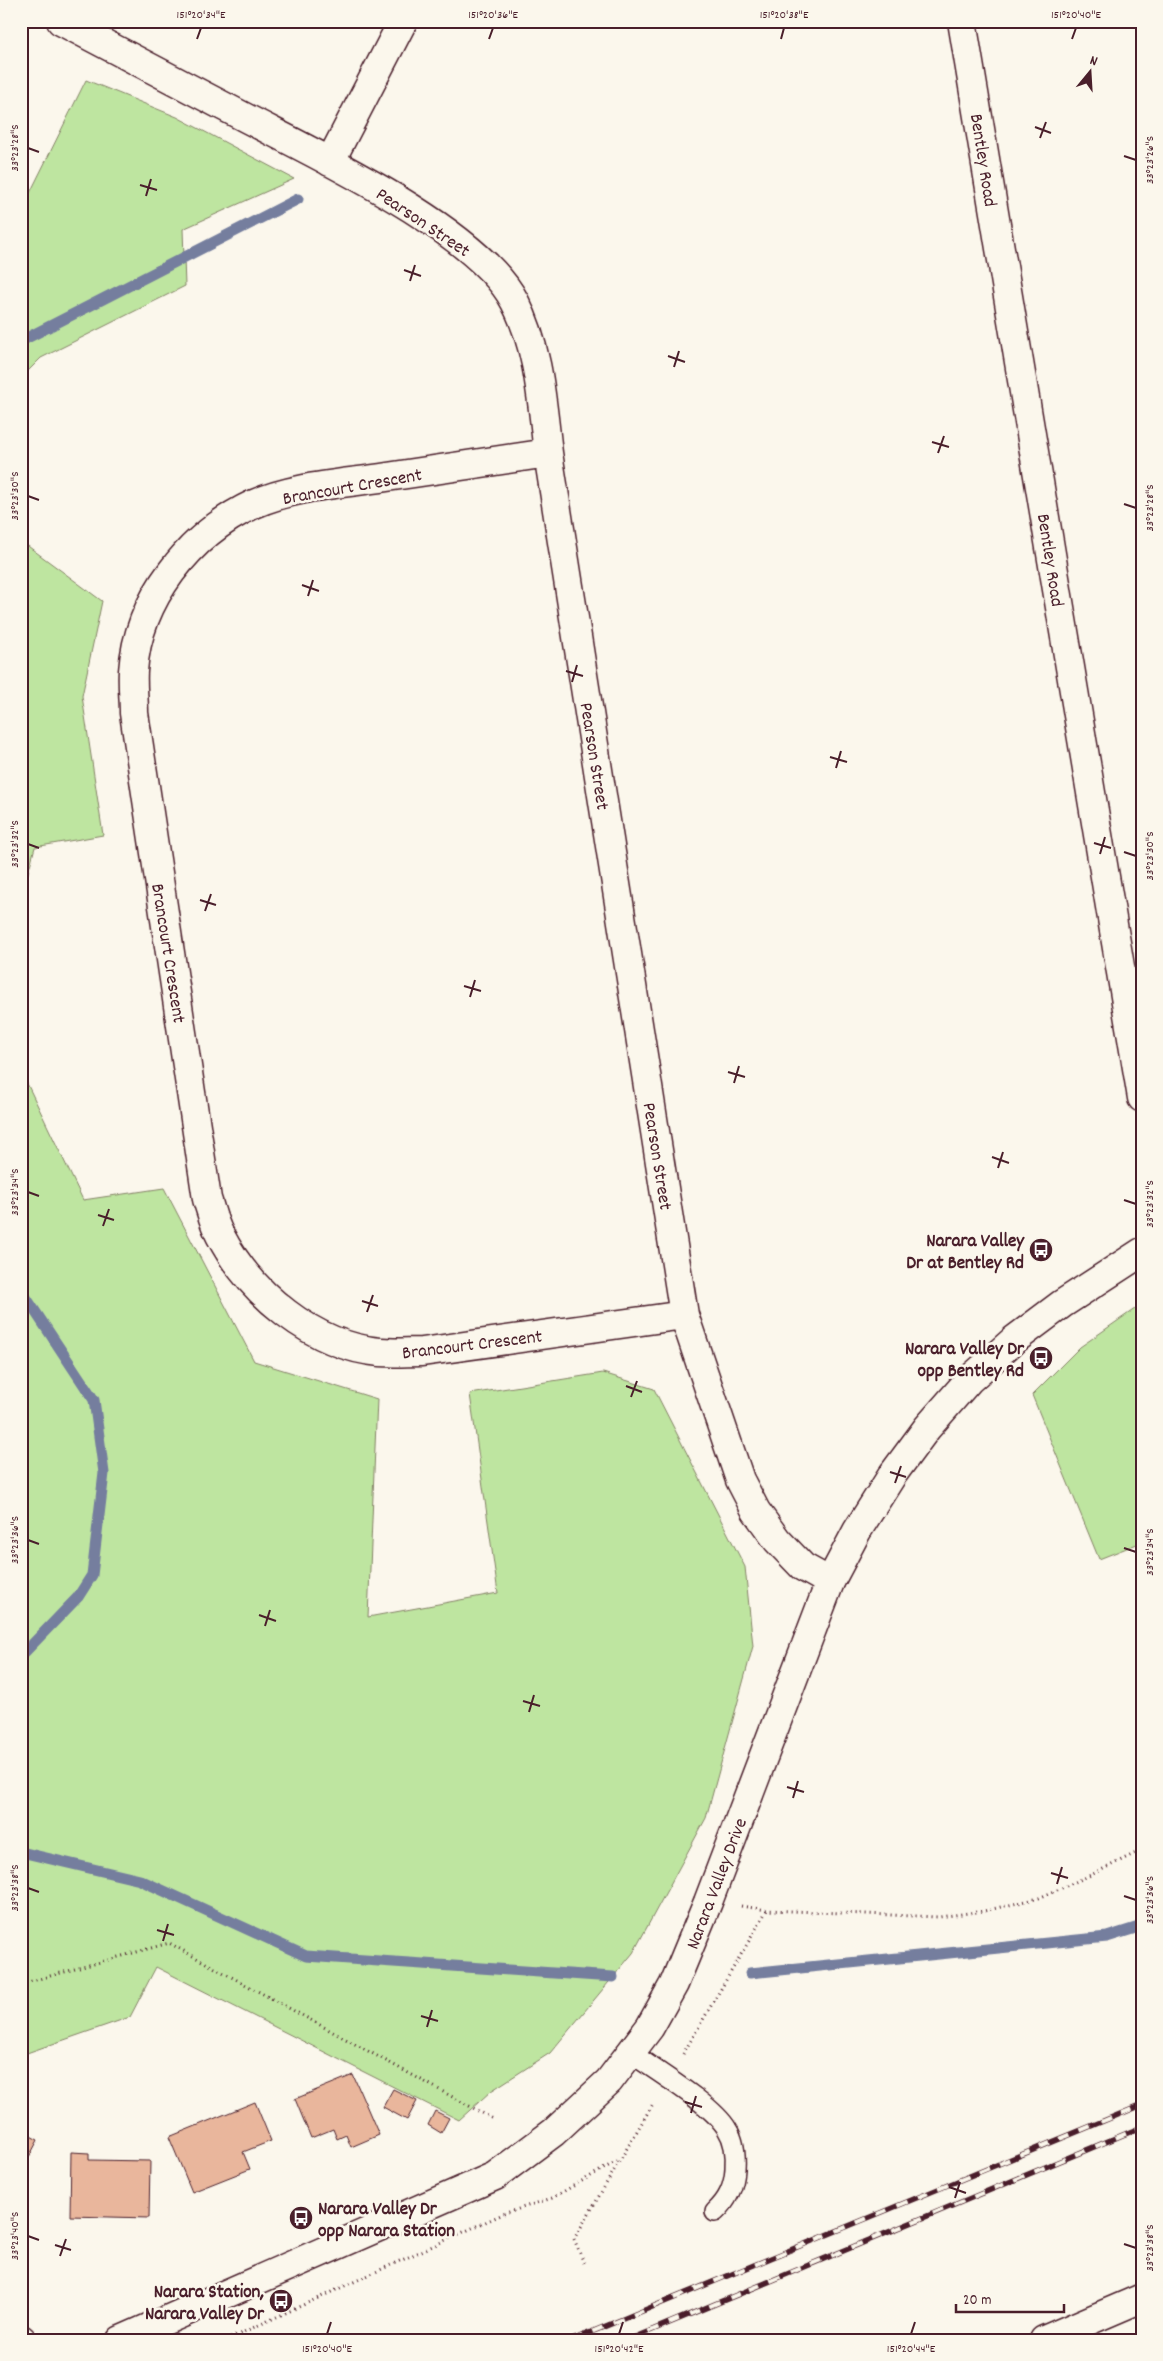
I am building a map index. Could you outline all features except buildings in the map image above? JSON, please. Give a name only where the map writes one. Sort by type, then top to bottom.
[{"type":"street","name":"Pearson Street","points":[[61,21],[330,162],[443,230],[470,251],[495,276],[515,301],[537,365],[548,453],[684,1315],[740,1480],[756,1511],[777,1540],[804,1567],[830,1582]]},
{"type":"street","points":[[330,162],[403,21]]},
{"type":"street","name":"Bentley Road","points":[[962,21],[1142,1098]]},
{"type":"street","name":"Brancourt Crescent","points":[[548,453],[296,491],[254,504],[216,527],[183,556],[158,591],[142,628],[133,670],[134,713],[207,1199],[220,1234],[240,1268],[268,1298],[298,1321],[339,1343],[379,1352],[422,1352],[684,1315]]},
{"type":"street","name":"Narara Valley Drive","points":[[120,2340],[495,2176],[560,2127],[609,2081],[650,2027],[674,1984],[708,1902],[830,1582],[857,1531],[893,1474],[927,1428],[969,1380],[1014,1340],[1062,1304],[1142,1252]]},
{"type":"street","points":[[1044,2340],[1142,2298]]},
{"type":"lane","points":[[631,2054],[701,2103],[727,2128],[734,2144],[735,2177],[729,2196],[715,2212]]},
{"type":"path","points":[[708,1902],[767,1910],[939,1917],[984,1911],[1039,1898],[1142,1850]]},
{"type":"path","points":[[21,1984],[169,1943],[496,2120]]},
{"type":"path","points":[[226,2340],[504,2214],[552,2198],[619,2160]]},
{"type":"green space","points":[[86,80],[177,117],[294,179],[183,229],[185,286],[41,358],[21,378],[21,211]]},
{"type":"green space","points":[[21,541],[102,601],[82,696],[103,835],[35,847],[21,899]]},
{"type":"green space","points":[[21,1071],[83,1200],[164,1188],[254,1361],[377,1399],[368,1617],[498,1593],[470,1394],[603,1373],[654,1389],[745,1567],[753,1646],[706,1818],[633,1953],[550,2053],[491,2091],[459,2120],[156,1967],[130,2017],[21,2055]]},
{"type":"green space","points":[[1142,1304],[1142,1542],[1099,1559],[1032,1395],[1080,1347]]},
{"type":"waterway","points":[[21,341],[298,199]]},
{"type":"waterway","points":[[21,1290],[94,1400],[104,1473],[92,1575],[78,1597],[21,1656]]},
{"type":"waterway","points":[[21,1852],[140,1880],[306,1956],[613,1977]]},
{"type":"waterway","points":[[750,1973],[1107,1937],[1142,1926]]},
{"type":"railway","points":[[572,2340],[1142,2105]]},
{"type":"railway","points":[[628,2340],[1142,2127]]},
{"type":"place","name":"Narara Valley Dr at Bentley Rd","points":[[1041,1250]]},
{"type":"place","name":"Narara Valley Dr opp Bentley Rd","points":[[1041,1358]]},
{"type":"place","name":"Narara Valley Dr opp Narara Station","points":[[301,2218]]},
{"type":"place","name":"Narara Station, Narara Valley Dr","points":[[281,2301]]}]
